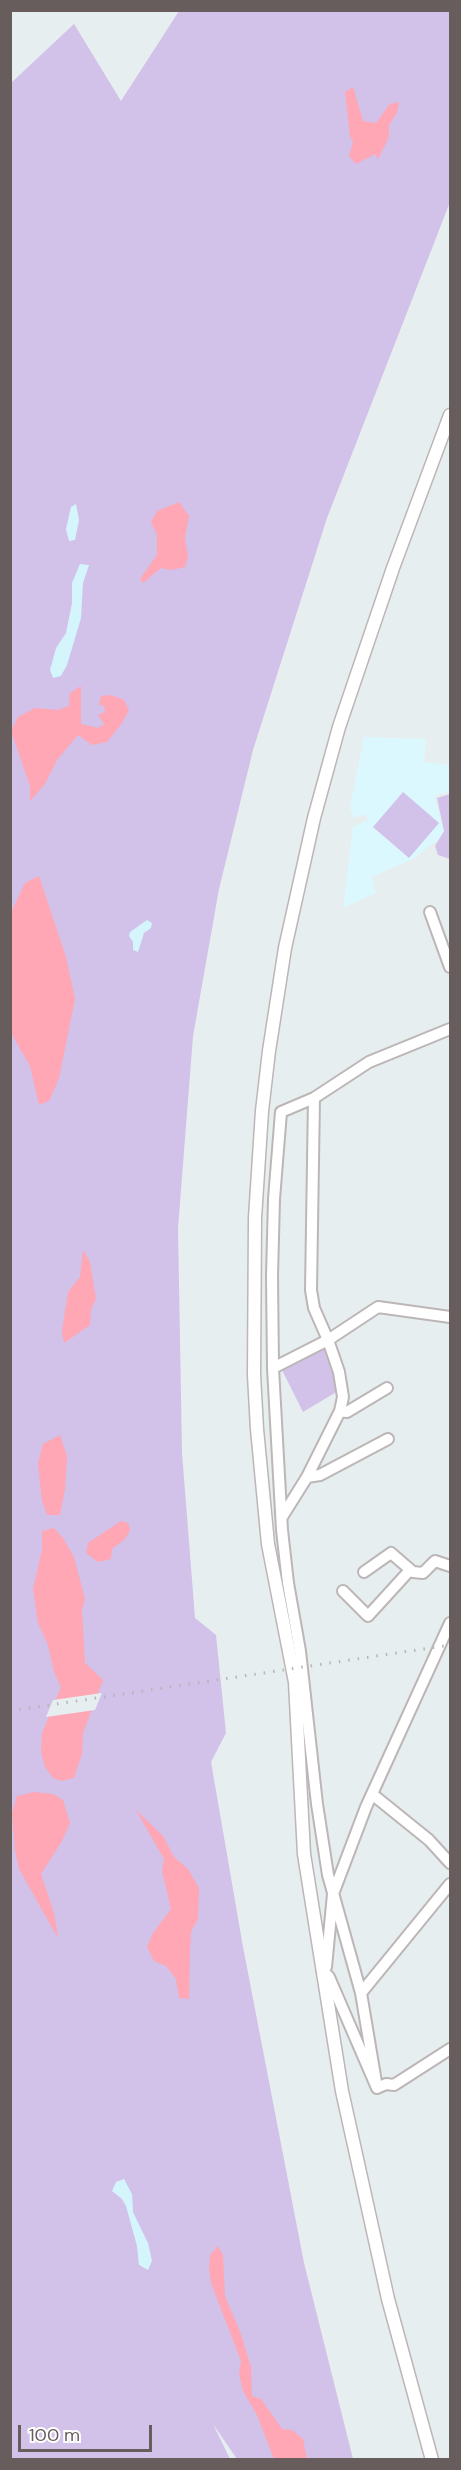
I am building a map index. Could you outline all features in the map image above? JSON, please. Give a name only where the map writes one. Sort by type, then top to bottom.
[{"type":"street","points":[[432,2460],[372,2234],[342,2091],[304,1854],[295,1682],[268,1544],[257,1430],[254,1376],[255,1218],[262,1111],[285,948],[301,871],[327,769],[408,525],[450,415]]},
{"type":"street","points":[[430,912],[450,967]]},
{"type":"street","points":[[377,2088],[361,1993],[333,1894],[317,1804],[300,1650],[288,1583],[273,1368],[274,1210],[281,1112],[314,1098],[369,1062],[450,1029]]},
{"type":"street","points":[[282,1517],[307,1477],[340,1411],[343,1397],[342,1386],[328,1340],[314,1308],[311,1290],[314,1098]]},
{"type":"street","points":[[273,1368],[328,1340],[378,1306],[450,1317]]},
{"type":"street","points":[[340,1411],[347,1412],[387,1388]]},
{"type":"street","points":[[307,1477],[320,1474],[388,1439]]},
{"type":"street","points":[[364,1572],[391,1553],[410,1570],[423,1573],[435,1561],[450,1566]]},
{"type":"street","points":[[342,1591],[368,1616],[410,1570]]},
{"type":"street","points":[[322,1970],[326,1967],[333,1894],[372,1794],[450,1623]]},
{"type":"street","points":[[372,1794],[429,1840],[450,1863]]},
{"type":"street","points":[[361,1993],[450,1884]]},
{"type":"street","points":[[322,1970],[329,1977],[377,2088]]},
{"type":"street","points":[[377,2088],[394,2085],[450,2049]]},
{"type":"shaded area","points":[[179,11],[450,11],[450,202],[327,518],[253,750],[219,889],[193,1036],[178,1228],[182,1453],[195,1618],[216,1635],[226,1733],[211,1762],[243,1947],[304,2263],[353,2459],[237,2459],[213,2424],[230,2459],[11,2460],[11,83],[74,24],[121,101]]},
{"type":"shaded area","points":[[353,87],[363,121],[376,123],[390,104],[399,102],[397,113],[389,125],[389,137],[378,159],[375,154],[356,164],[349,156],[353,142],[350,136],[345,92]]},
{"type":"shaded area","points":[[179,502],[189,516],[185,538],[188,557],[185,567],[171,570],[161,568],[143,583],[140,579],[157,555],[157,535],[151,522],[157,511]]},
{"type":"shaded area","points":[[81,686],[81,724],[98,728],[104,724],[98,715],[105,712],[104,706],[99,705],[101,696],[111,695],[124,700],[129,710],[107,742],[92,745],[78,735],[57,760],[45,784],[30,801],[30,786],[11,731],[18,717],[35,708],[58,710],[69,706],[70,693]]},
{"type":"shaded area","points":[[364,737],[426,739],[424,762],[450,765],[450,791],[434,796],[445,834],[413,859],[371,877],[376,893],[343,908],[353,827],[368,820],[365,814],[353,818],[350,808]]},
{"type":"shaded area","points":[[403,792],[439,823],[409,858],[373,827]]},
{"type":"shaded area","points":[[450,794],[450,859],[438,855],[435,846],[444,831],[437,798]]},
{"type":"shaded area","points":[[39,876],[66,957],[75,999],[59,1078],[49,1101],[39,1105],[30,1066],[11,1033],[10,919],[25,883]]},
{"type":"shaded area","points":[[83,1250],[90,1262],[96,1299],[91,1309],[90,1325],[64,1343],[62,1331],[68,1292],[80,1277]]},
{"type":"shaded area","points":[[325,1347],[335,1373],[338,1391],[303,1412],[282,1370]]},
{"type":"shaded area","points":[[60,1435],[67,1456],[65,1489],[60,1515],[47,1515],[42,1501],[38,1463],[43,1444]]},
{"type":"shaded area","points":[[121,1521],[128,1523],[130,1530],[125,1539],[112,1549],[111,1559],[98,1562],[86,1553],[88,1543]]},
{"type":"shaded area","points":[[54,1528],[74,1557],[85,1599],[82,1610],[85,1663],[103,1680],[83,1733],[82,1754],[74,1778],[61,1781],[53,1778],[45,1767],[41,1752],[42,1733],[61,1687],[54,1672],[48,1645],[38,1623],[33,1589],[42,1550],[42,1531]]},
{"type":"shaded area","points":[[34,1792],[53,1794],[63,1800],[70,1823],[62,1841],[41,1874],[54,1913],[58,1938],[19,1869],[15,1850],[12,1813],[17,1796]]},
{"type":"shaded area","points":[[136,1810],[163,1836],[174,1857],[188,1869],[199,1888],[198,1919],[191,1932],[189,1999],[179,1998],[176,1979],[166,1966],[154,1961],[147,1947],[153,1933],[171,1909],[162,1871],[164,1859]]},
{"type":"shaded area","points":[[218,2246],[223,2255],[225,2296],[241,2334],[251,2367],[252,2396],[261,2399],[282,2429],[292,2430],[303,2439],[307,2459],[274,2459],[257,2415],[243,2391],[239,2374],[241,2361],[211,2283],[210,2255]]},
{"type":"sand","points":[[76,504],[79,520],[75,540],[69,541],[66,529],[71,507]]},
{"type":"sand","points":[[80,564],[89,565],[83,583],[81,618],[67,665],[61,676],[53,678],[50,670],[56,648],[66,633],[72,603],[72,583]]},
{"type":"sand","points":[[147,920],[152,923],[151,928],[144,933],[138,952],[133,950],[130,932]]},
{"type":"sand","points":[[124,2179],[132,2194],[133,2212],[148,2243],[152,2261],[148,2270],[139,2265],[137,2246],[126,2206],[122,2199],[112,2191],[116,2182]]},
{"type":"pier","points":[[102,1693],[95,1710],[46,1717],[53,1700]]},
{"type":"railway","points":[[10,1711],[450,1645]]}]
